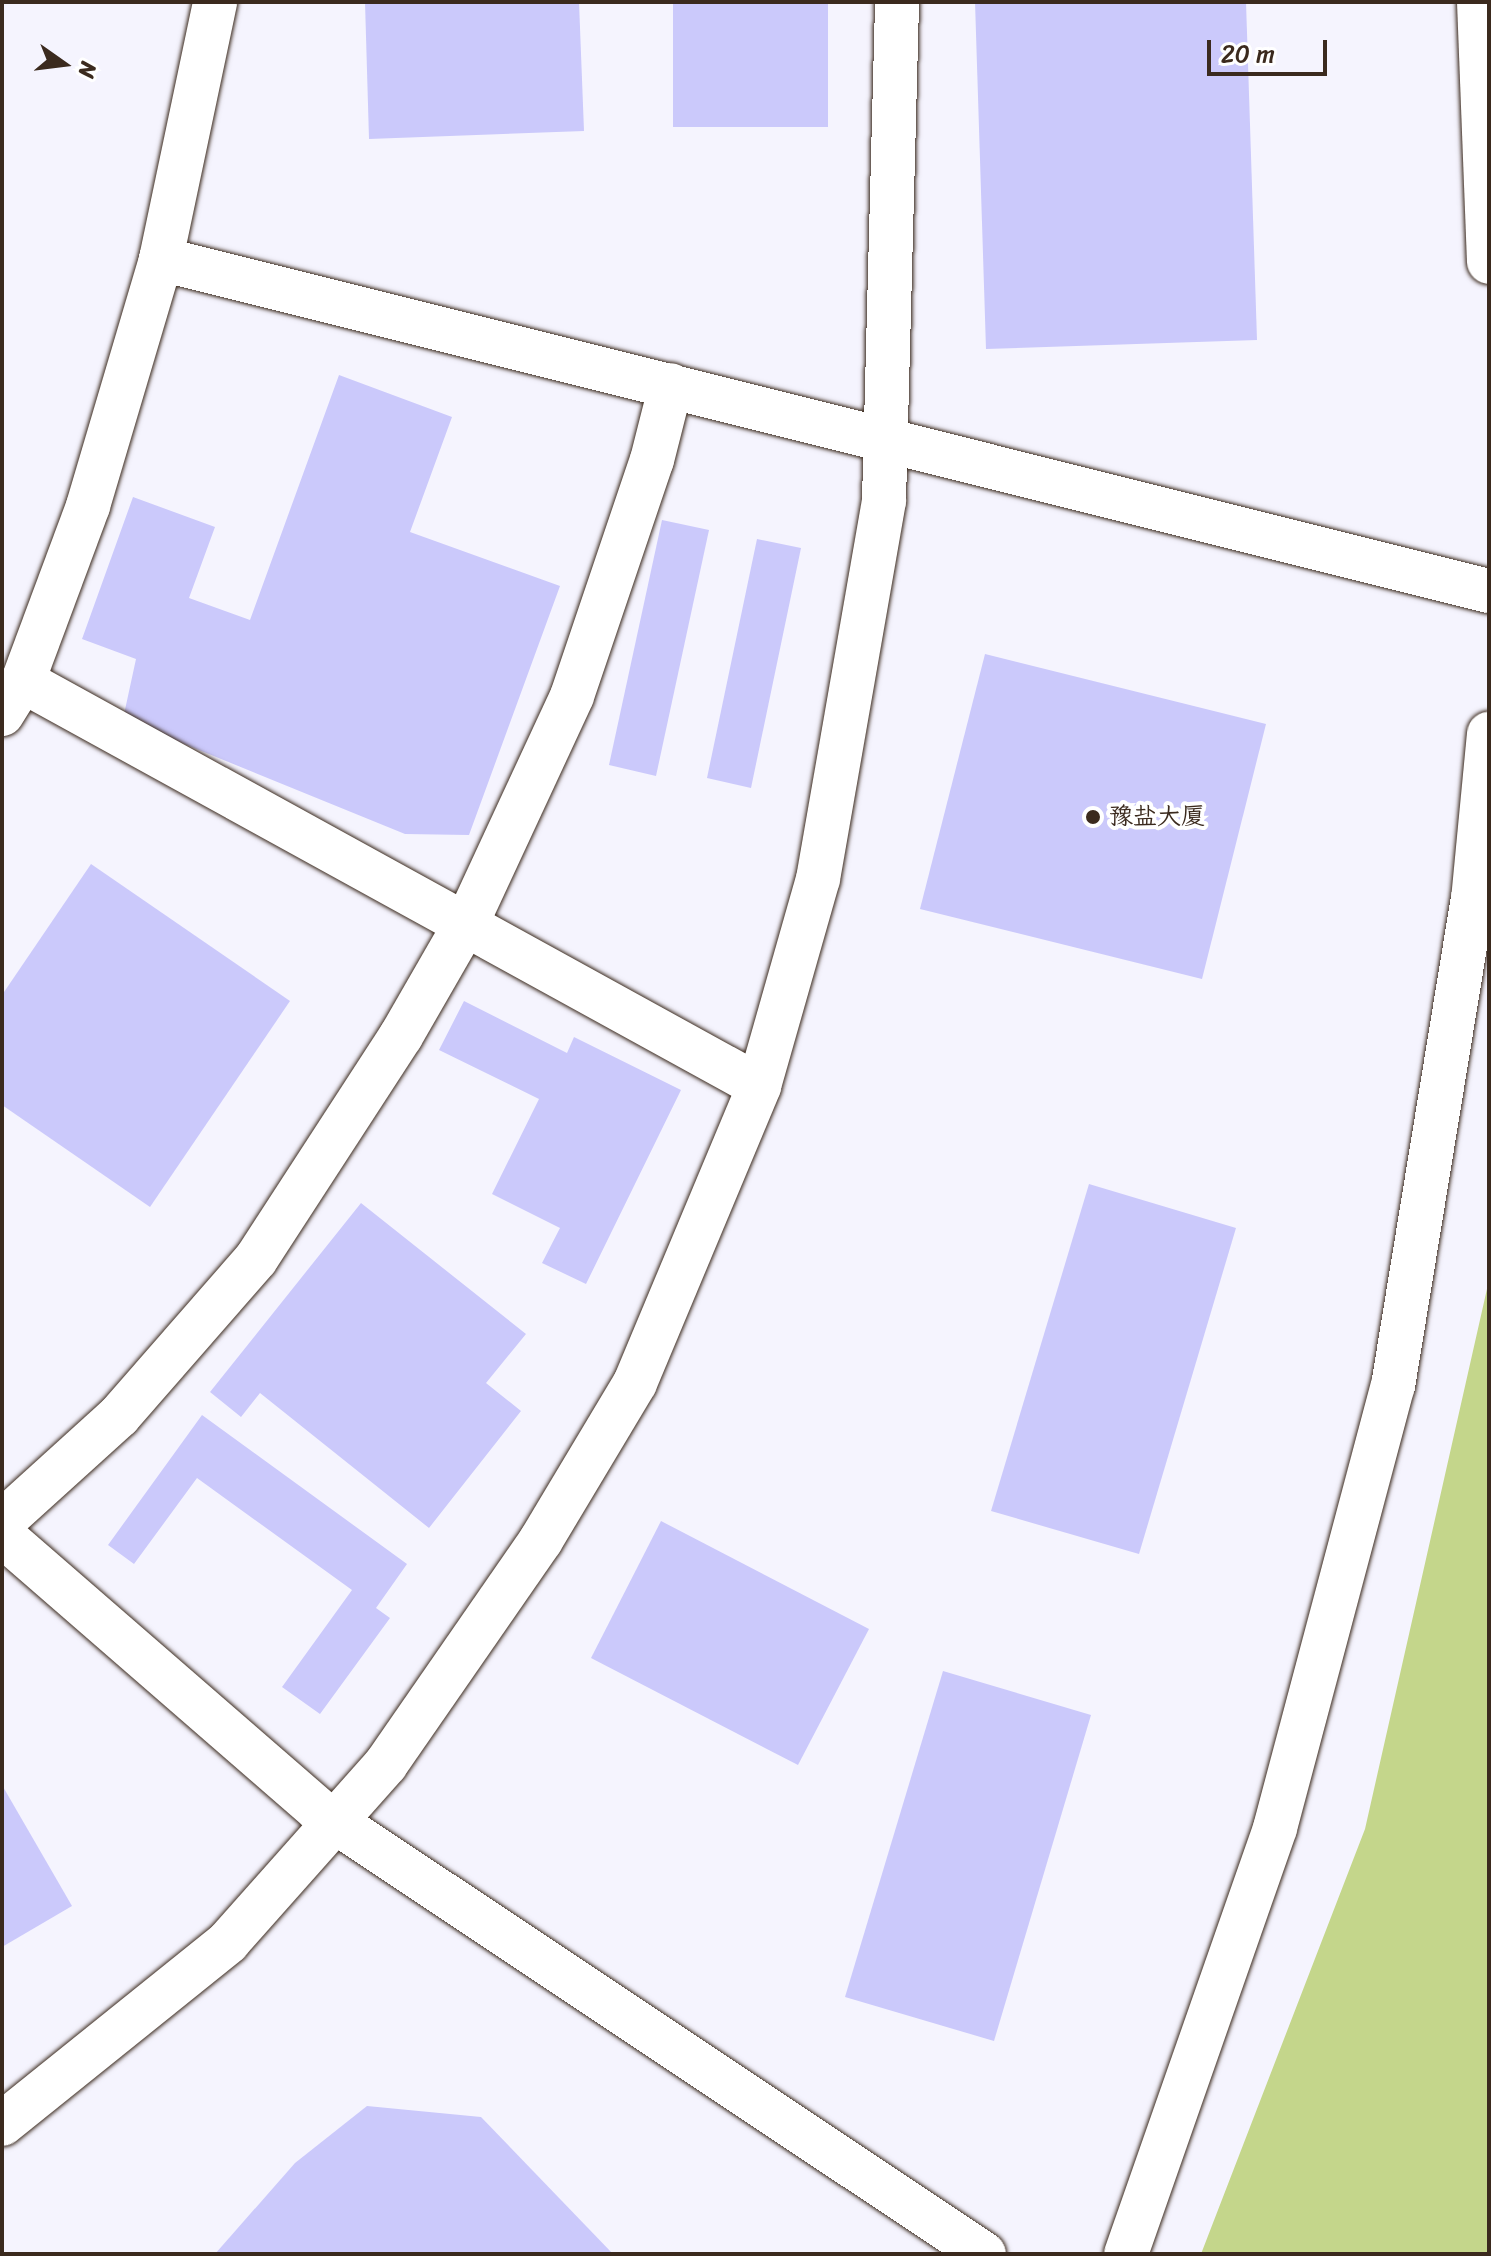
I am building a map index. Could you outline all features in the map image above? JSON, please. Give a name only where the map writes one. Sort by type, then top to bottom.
[{"type":"street","points":[[215,2],[161,259],[88,506],[12,698],[465,924],[759,1086]]},
{"type":"street","points":[[2,2124],[228,1942],[386,1764],[541,1540],[635,1383],[759,1086],[818,879],[884,501],[897,2]]},
{"type":"street","points":[[1479,2],[1489,262]]},
{"type":"street","points":[[161,259],[1489,591]]},
{"type":"street","points":[[2,1522],[119,1416],[256,1259],[401,1036],[465,924],[572,696],[652,460],[671,385]]},
{"type":"street","points":[[1126,2254],[1275,1828],[1393,1386],[1473,900],[1489,734]]},
{"type":"street","points":[[2,1535],[335,1821],[984,2254]]},
{"type":"green space","points":[[1489,1280],[1489,2254],[1201,2254],[1365,1829]]},
{"type":"building","points":[[365,2],[579,2],[584,131],[369,139]]},
{"type":"building","points":[[673,2],[828,2],[828,127],[673,127]]},
{"type":"building","points":[[975,2],[1246,2],[1257,340],[986,349]]},
{"type":"building","points":[[339,375],[452,417],[410,532],[560,586],[469,835],[405,834],[123,719],[136,659],[82,639],[133,497],[215,527],[189,598],[250,620]]},
{"type":"building","points":[[662,520],[709,530],[656,776],[609,765]]},
{"type":"building","points":[[757,539],[801,548],[751,788],[707,778]]},
{"type":"building","name":"豫盐大厦","points":[[985,654],[1266,724],[1202,979],[920,909]]},
{"type":"building","points":[[91,864],[290,1001],[150,1207],[2,1105],[2,995]]},
{"type":"building","points":[[464,1001],[567,1053],[574,1037],[681,1090],[586,1284],[542,1263],[560,1228],[492,1194],[539,1099],[439,1050]]},
{"type":"building","points":[[1089,1184],[1236,1228],[1139,1554],[991,1511]]},
{"type":"building","points":[[361,1203],[526,1334],[486,1383],[521,1411],[429,1528],[260,1393],[241,1417],[210,1392]]},
{"type":"building","points":[[202,1415],[407,1564],[376,1608],[390,1618],[320,1714],[282,1687],[352,1590],[197,1478],[134,1564],[108,1545]]},
{"type":"building","points":[[661,1521],[869,1629],[798,1765],[591,1658]]},
{"type":"building","points":[[943,1671],[1091,1715],[994,2041],[845,1997]]},
{"type":"building","points":[[2,1785],[72,1906],[2,1947]]},
{"type":"building","points":[[367,2106],[481,2117],[613,2254],[215,2254],[295,2163]]},
{"type":"place","name":"豫盐大厦","points":[[1093,817]]}]
